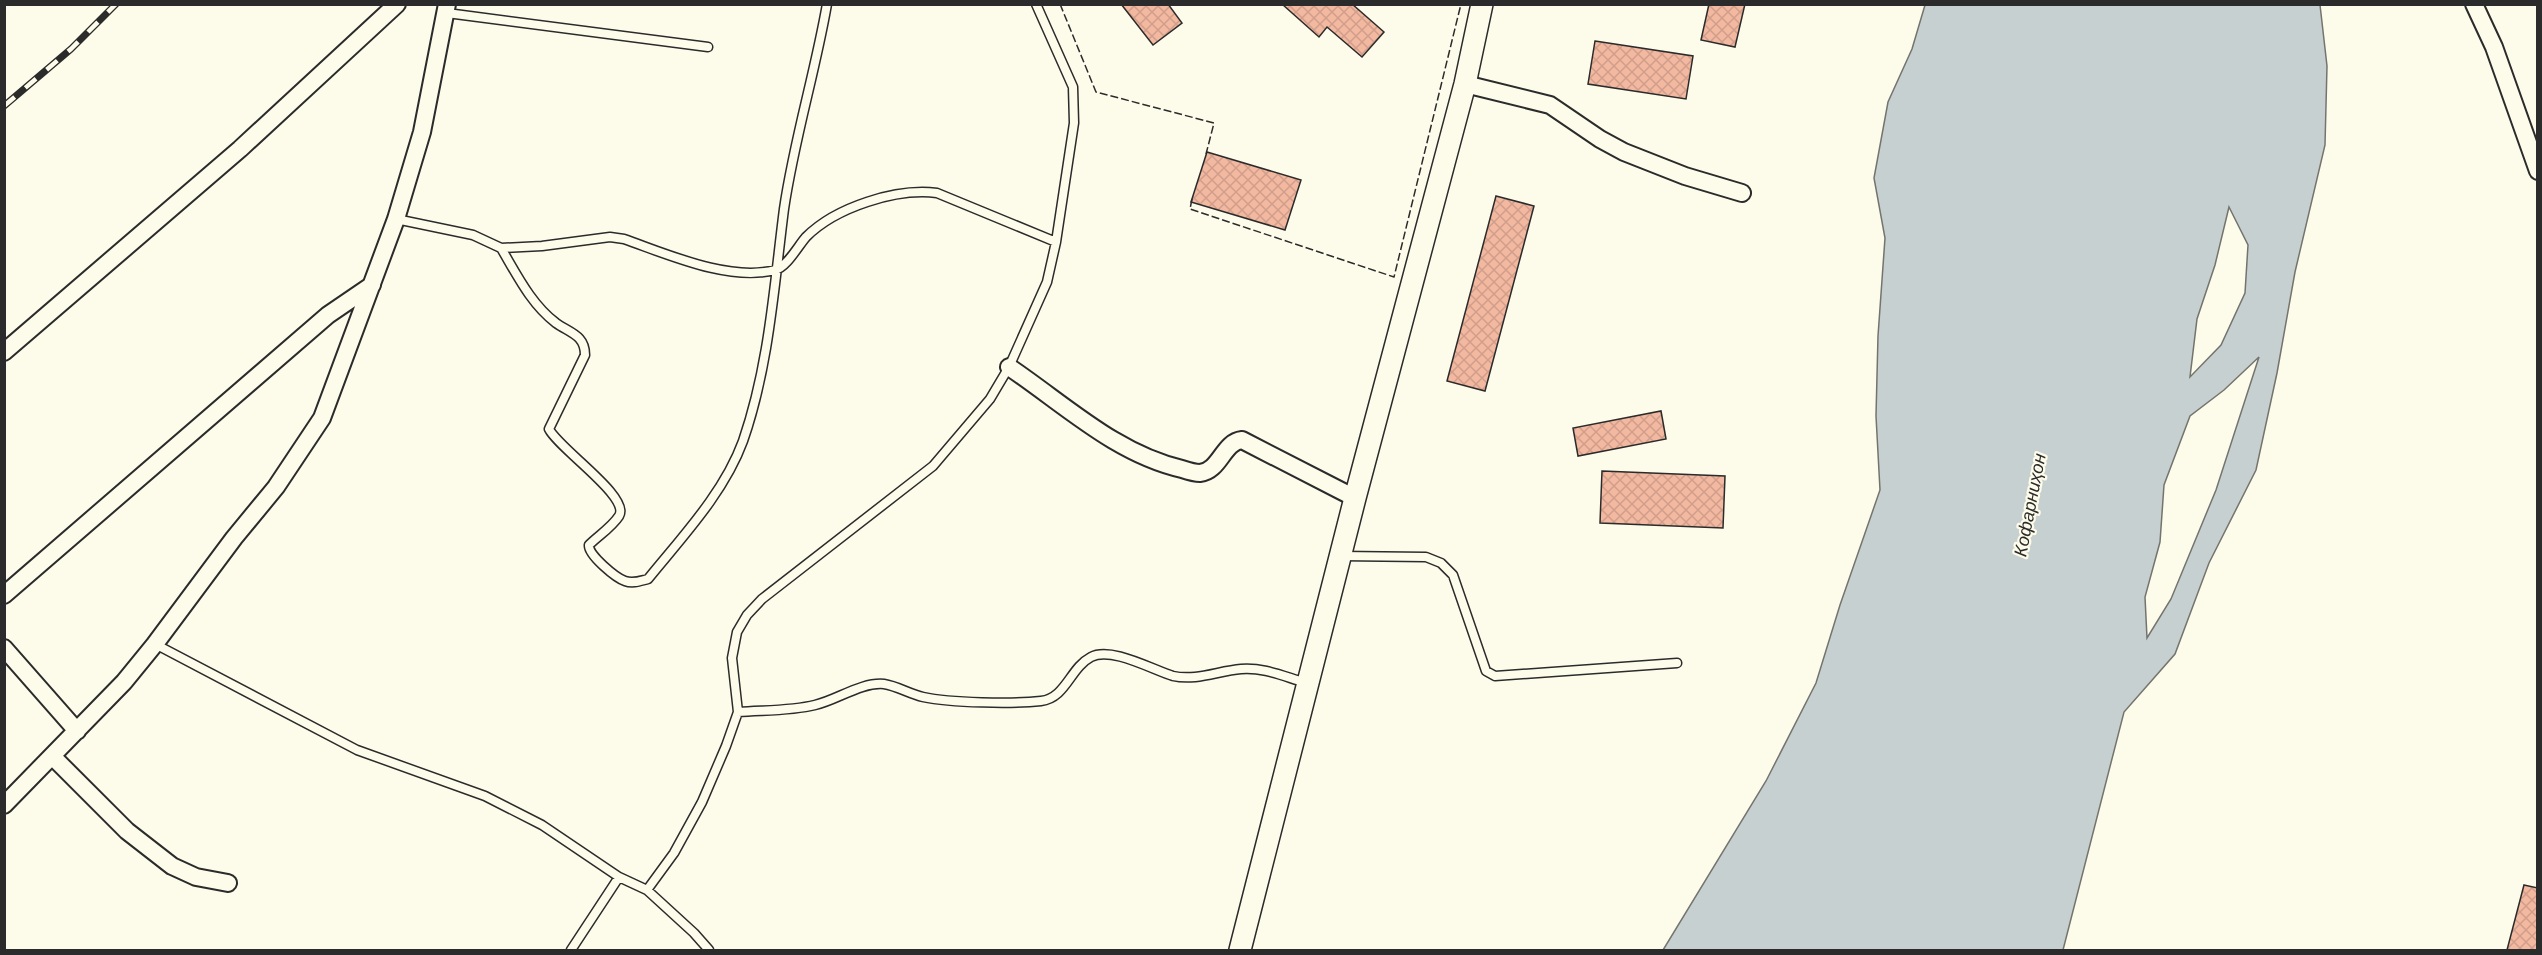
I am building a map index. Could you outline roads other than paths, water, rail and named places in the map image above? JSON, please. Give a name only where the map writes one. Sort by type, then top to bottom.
[{"type":"street","points":[[4,351],[240,149],[397,4]]},
{"type":"street","points":[[1240,951],[1355,498],[1465,84],[1482,4]]},
{"type":"street","points":[[2474,4],[2494,47],[2538,171]]},
{"type":"street","points":[[4,805],[77,731],[155,644],[234,538],[276,488],[317,427],[396,219],[422,132],[444,7]]},
{"type":"street","points":[[1465,84],[1550,105],[1600,139],[1624,152],[1684,176],[1742,193]]},
{"type":"street","points":[[4,595],[328,315],[372,285]]},
{"type":"street","points":[[1009,367],[1098,431],[1132,450],[1170,466],[1199,473],[1207,471],[1232,444],[1242,440],[1355,498]]},
{"type":"street","points":[[4,648],[77,731]]},
{"type":"street","points":[[52,756],[127,831],[172,866],[196,877],[228,883]]},
{"type":"lane","points":[[501,248],[527,293],[556,322],[583,341],[585,355],[549,429],[559,443],[619,499],[620,515],[589,545],[589,550],[622,581],[630,583],[648,579],[709,502],[743,442],[763,368],[778,270],[784,208],[827,4]]},
{"type":"lane","points":[[647,890],[674,854],[702,802],[738,712],[732,658],[737,632],[747,615],[762,599],[933,466],[990,399],[1009,367],[1047,282],[1056,242],[1074,123],[1073,87],[1036,4]]},
{"type":"lane","points":[[444,7],[708,47]]},
{"type":"lane","points":[[396,219],[472,236],[501,248],[542,246],[610,237],[624,239],[735,273],[755,273],[778,270],[823,222],[845,211],[917,190],[937,193],[1056,242]]},
{"type":"lane","points":[[1340,556],[1426,557],[1441,563],[1453,575],[1486,671],[1495,676],[1677,663]]},
{"type":"lane","points":[[155,644],[357,750],[485,796],[542,825],[619,877],[647,890],[694,933],[709,951]]},
{"type":"lane","points":[[738,712],[812,706],[830,702],[873,685],[885,684],[924,697],[968,701],[1044,701],[1057,695],[1091,657],[1102,655],[1123,658],[1174,676],[1192,678],[1241,669],[1261,669],[1308,683]]},
{"type":"lane","points":[[571,951],[619,877]]},
{"type":"water","name":"Кофарниҳон","points":[[1925,5],[2320,5],[2327,66],[2325,145],[2295,272],[2277,373],[2256,470],[2209,563],[2175,654],[2124,712],[2063,950],[1663,950],[1766,781],[1816,683],[1880,490],[1876,416],[1878,336],[1885,238],[1874,178],[1888,102],[1912,49]],"holes":[[[2229,207],[2248,245],[2245,293],[2221,345],[2190,377],[2197,319],[2215,265]],[[2259,357],[2216,490],[2171,599],[2147,638],[2145,597],[2160,542],[2164,485],[2190,416],[2224,390]]]},
{"type":"railway","points":[[4,106],[71,49],[116,4]]}]
